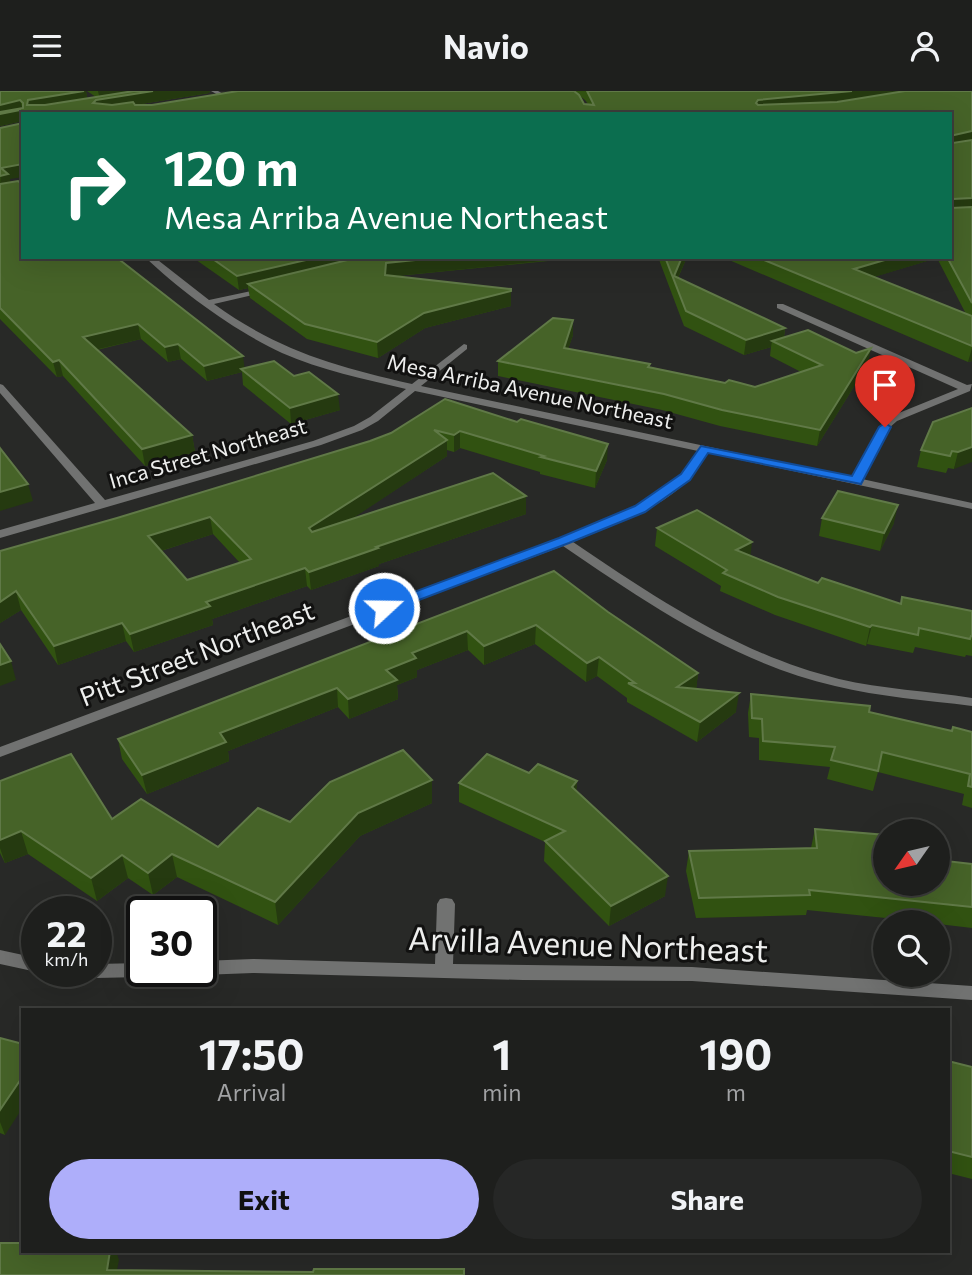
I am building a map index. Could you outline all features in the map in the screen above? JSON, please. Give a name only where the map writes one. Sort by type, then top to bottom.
[{"type":"street","points":[[214,91],[222,95]]},
{"type":"street","name":"Mesa Arriba Avenue Northeast","points":[[152,259],[241,327],[293,355],[416,388],[972,506]]},
{"type":"street","points":[[210,303],[283,285]]},
{"type":"street","points":[[780,306],[969,388]]},
{"type":"street","name":"Inca Street Northeast","points":[[0,534],[338,436],[374,419],[464,347]]},
{"type":"street","points":[[0,387],[103,505]]},
{"type":"street","points":[[856,481],[885,427],[893,419],[969,388]]},
{"type":"street","name":"Pitt Street Northeast","points":[[0,752],[564,541],[640,509],[685,477],[705,449]]},
{"type":"street","points":[[564,541],[667,611],[747,653],[839,683],[972,702]]},
{"type":"street","points":[[444,970],[446,904]]},
{"type":"street","points":[[0,957],[21,962]]},
{"type":"street","name":"Arvilla Avenue Northeast","points":[[217,967],[692,974],[972,993]]},
{"type":"building","points":[[0,91],[84,91],[28,100],[27,105],[45,105],[134,91],[153,91],[96,100],[93,103],[112,105],[133,102],[135,105],[152,105],[238,91],[574,91],[584,104],[594,105],[587,91],[852,91],[758,100],[758,105],[837,102],[905,91],[972,91],[972,131],[952,136],[952,112],[20,110],[0,114],[23,108],[23,103],[20,100],[0,105]]},
{"type":"building","points":[[21,123],[21,164],[1,168],[8,174],[0,176],[0,128]]},
{"type":"building","points":[[972,140],[972,198],[953,199],[952,204],[952,141]]},
{"type":"building","points":[[18,181],[21,183],[21,259],[119,259],[243,356],[204,366],[178,344],[165,347],[138,324],[83,337],[192,435],[142,449],[59,360],[53,362],[0,308],[0,184]]},
{"type":"building","points":[[972,207],[972,303],[948,259],[952,259],[952,208]]},
{"type":"building","points":[[213,259],[310,259],[237,276]]},
{"type":"building","points":[[352,259],[425,259],[386,263],[385,275],[511,291],[424,313],[377,342],[305,324],[248,284]]},
{"type":"building","points":[[666,259],[681,259],[674,276],[785,328],[746,340],[686,311]]},
{"type":"building","points":[[762,259],[888,259],[854,269],[972,316],[972,346]]},
{"type":"building","points":[[553,318],[573,320],[564,348],[755,387],[822,365],[772,341],[808,330],[856,353],[871,348],[820,430],[722,410],[664,394],[498,361]]},
{"type":"building","points":[[274,361],[294,376],[309,372],[338,394],[290,408],[241,369]]},
{"type":"building","points":[[445,399],[517,422],[521,419],[608,444],[596,471],[460,431],[454,435],[434,430],[447,440],[309,528],[312,532],[493,473],[526,496],[309,572],[305,568],[206,602],[210,606],[130,634],[122,623],[54,646],[16,591],[0,602],[0,551],[117,518],[391,433]],"holes":[[[210,517],[251,559],[187,580],[148,536]]]},
{"type":"building","points":[[972,408],[972,447],[958,452],[952,451],[950,456],[921,450],[933,422]]},
{"type":"building","points":[[0,448],[28,484],[0,492]]},
{"type":"building","points":[[838,491],[898,505],[884,533],[822,518]]},
{"type":"building","points":[[697,510],[752,542],[736,550],[818,583],[822,578],[901,604],[902,597],[972,611],[972,636],[970,639],[919,628],[918,635],[872,625],[870,627],[778,597],[723,573],[727,570],[657,528]]},
{"type":"building","points":[[554,571],[608,612],[698,673],[677,687],[739,693],[700,722],[628,683],[635,683],[599,657],[587,663],[536,625],[484,646],[467,631],[412,653],[416,658],[386,670],[397,680],[348,699],[337,688],[220,733],[226,742],[142,775],[118,739]]},
{"type":"building","points":[[0,644],[11,661],[0,665]]},
{"type":"building","points":[[751,694],[870,706],[869,712],[952,731],[953,727],[972,732],[972,787],[968,786],[970,774],[882,752],[878,771],[831,760],[835,747],[763,741],[762,719],[752,718]]},
{"type":"building","points":[[403,750],[432,780],[358,813],[275,902],[172,854],[148,873],[122,855],[91,878],[21,831],[0,840],[0,781],[71,754],[112,819],[141,799],[218,847],[258,808],[290,822],[330,782]]},
{"type":"building","points":[[487,754],[529,773],[538,764],[577,781],[572,787],[668,876],[611,906],[545,841],[565,831],[459,783]]},
{"type":"building","points":[[815,829],[873,834],[873,896],[950,896],[950,861],[972,864],[972,907],[809,890],[810,895],[699,898],[689,851],[817,848]]},
{"type":"building","points":[[0,1038],[21,1043],[21,1079],[0,1110]]},
{"type":"building","points":[[950,1062],[972,1067],[972,1157],[950,1152]]},
{"type":"building","points":[[0,1243],[21,1243],[21,1253],[110,1253],[107,1270],[313,1272],[314,1269],[464,1269],[464,1275],[0,1275]]},
{"type":"route","points":[[384,608],[564,541],[640,509],[685,477],[705,449],[856,481],[885,427]]}]
